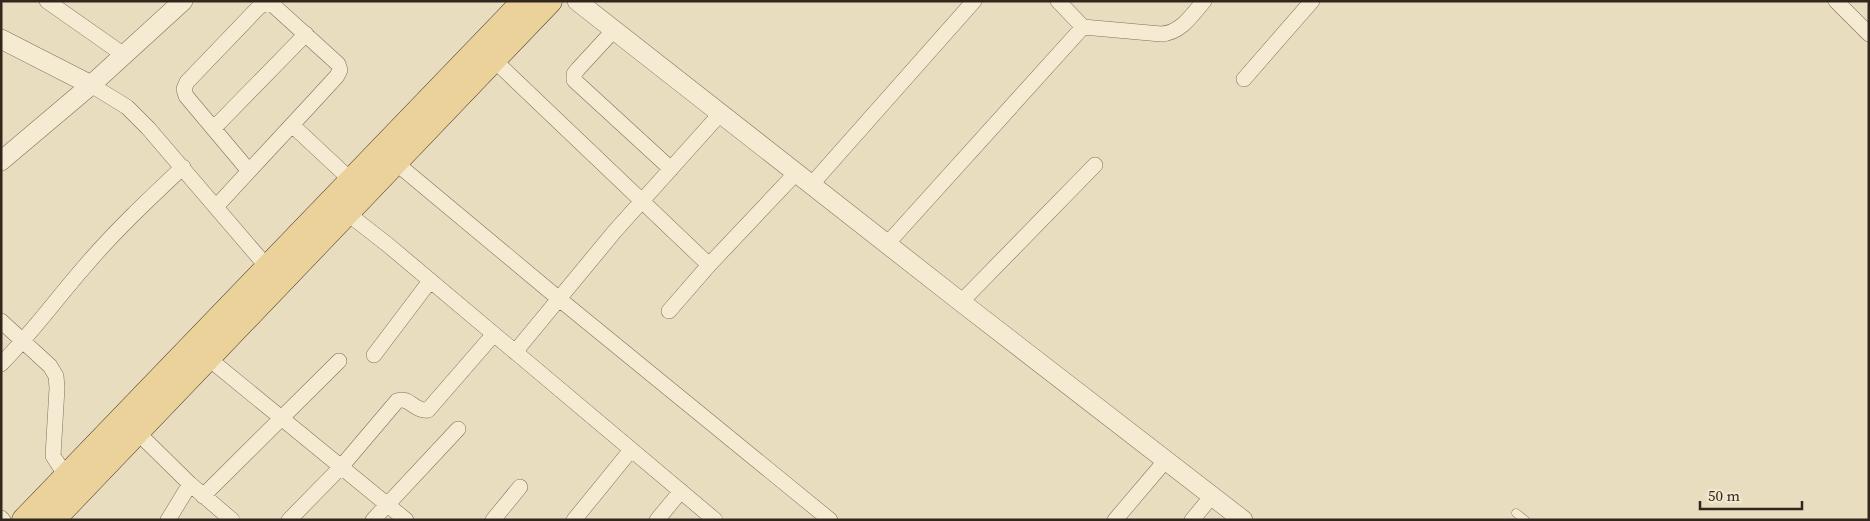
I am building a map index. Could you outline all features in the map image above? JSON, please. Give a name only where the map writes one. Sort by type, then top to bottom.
[{"type":"main road","points":[[53,520],[130,425],[268,268],[524,1]]},
{"type":"main road","points":[[24,520],[66,476],[130,425],[208,358],[550,1]]},
{"type":"street","points":[[47,1],[124,55]]},
{"type":"street","points":[[1,161],[91,85],[184,1]]},
{"type":"street","points":[[576,1],[1243,520]]},
{"type":"street","points":[[811,185],[974,1]]},
{"type":"street","points":[[1058,1],[1084,26],[1170,34],[1180,28],[1204,1]]},
{"type":"street","points":[[1244,79],[1312,1]]},
{"type":"street","points":[[1836,1],[1869,34]]},
{"type":"street","points":[[216,207],[337,76],[340,70],[338,64],[306,34],[273,5],[266,3],[259,7],[187,82],[184,89],[186,96],[249,171]]},
{"type":"street","points":[[887,244],[1084,26]]},
{"type":"street","points":[[614,30],[578,69],[574,74],[574,80],[671,169]]},
{"type":"street","points":[[214,128],[306,34]]},
{"type":"street","points":[[1,40],[91,85],[127,107],[183,168],[268,268]]},
{"type":"street","points":[[494,60],[709,265]]},
{"type":"street","points":[[515,352],[615,230],[720,114]]},
{"type":"street","points":[[292,125],[352,181]]},
{"type":"street","points":[[396,163],[830,520]]},
{"type":"street","points":[[961,302],[1095,165]]},
{"type":"street","points":[[1,364],[23,342],[85,265],[135,211],[183,168]]},
{"type":"street","points":[[669,311],[709,265],[796,173]]},
{"type":"street","points":[[347,213],[494,334],[714,520]]},
{"type":"street","points":[[374,355],[430,281]]},
{"type":"street","points":[[1,321],[50,366],[56,376],[53,456],[66,476]]},
{"type":"street","points":[[289,520],[341,467],[397,401],[401,399],[407,400],[419,409],[428,410],[494,334]]},
{"type":"street","points":[[208,358],[406,520]]},
{"type":"street","points":[[203,496],[339,361]]},
{"type":"street","points":[[130,425],[190,484],[232,520]]},
{"type":"street","points":[[373,520],[458,429]]},
{"type":"street","points":[[574,520],[631,450]]},
{"type":"street","points":[[1115,520],[1166,460]]},
{"type":"street","points":[[168,520],[190,484]]},
{"type":"street","points":[[493,520],[520,486]]},
{"type":"street","points":[[657,520],[681,492]]},
{"type":"street","points":[[1192,520],[1212,496]]},
{"type":"lane","points":[[1516,512],[1525,520]]}]
